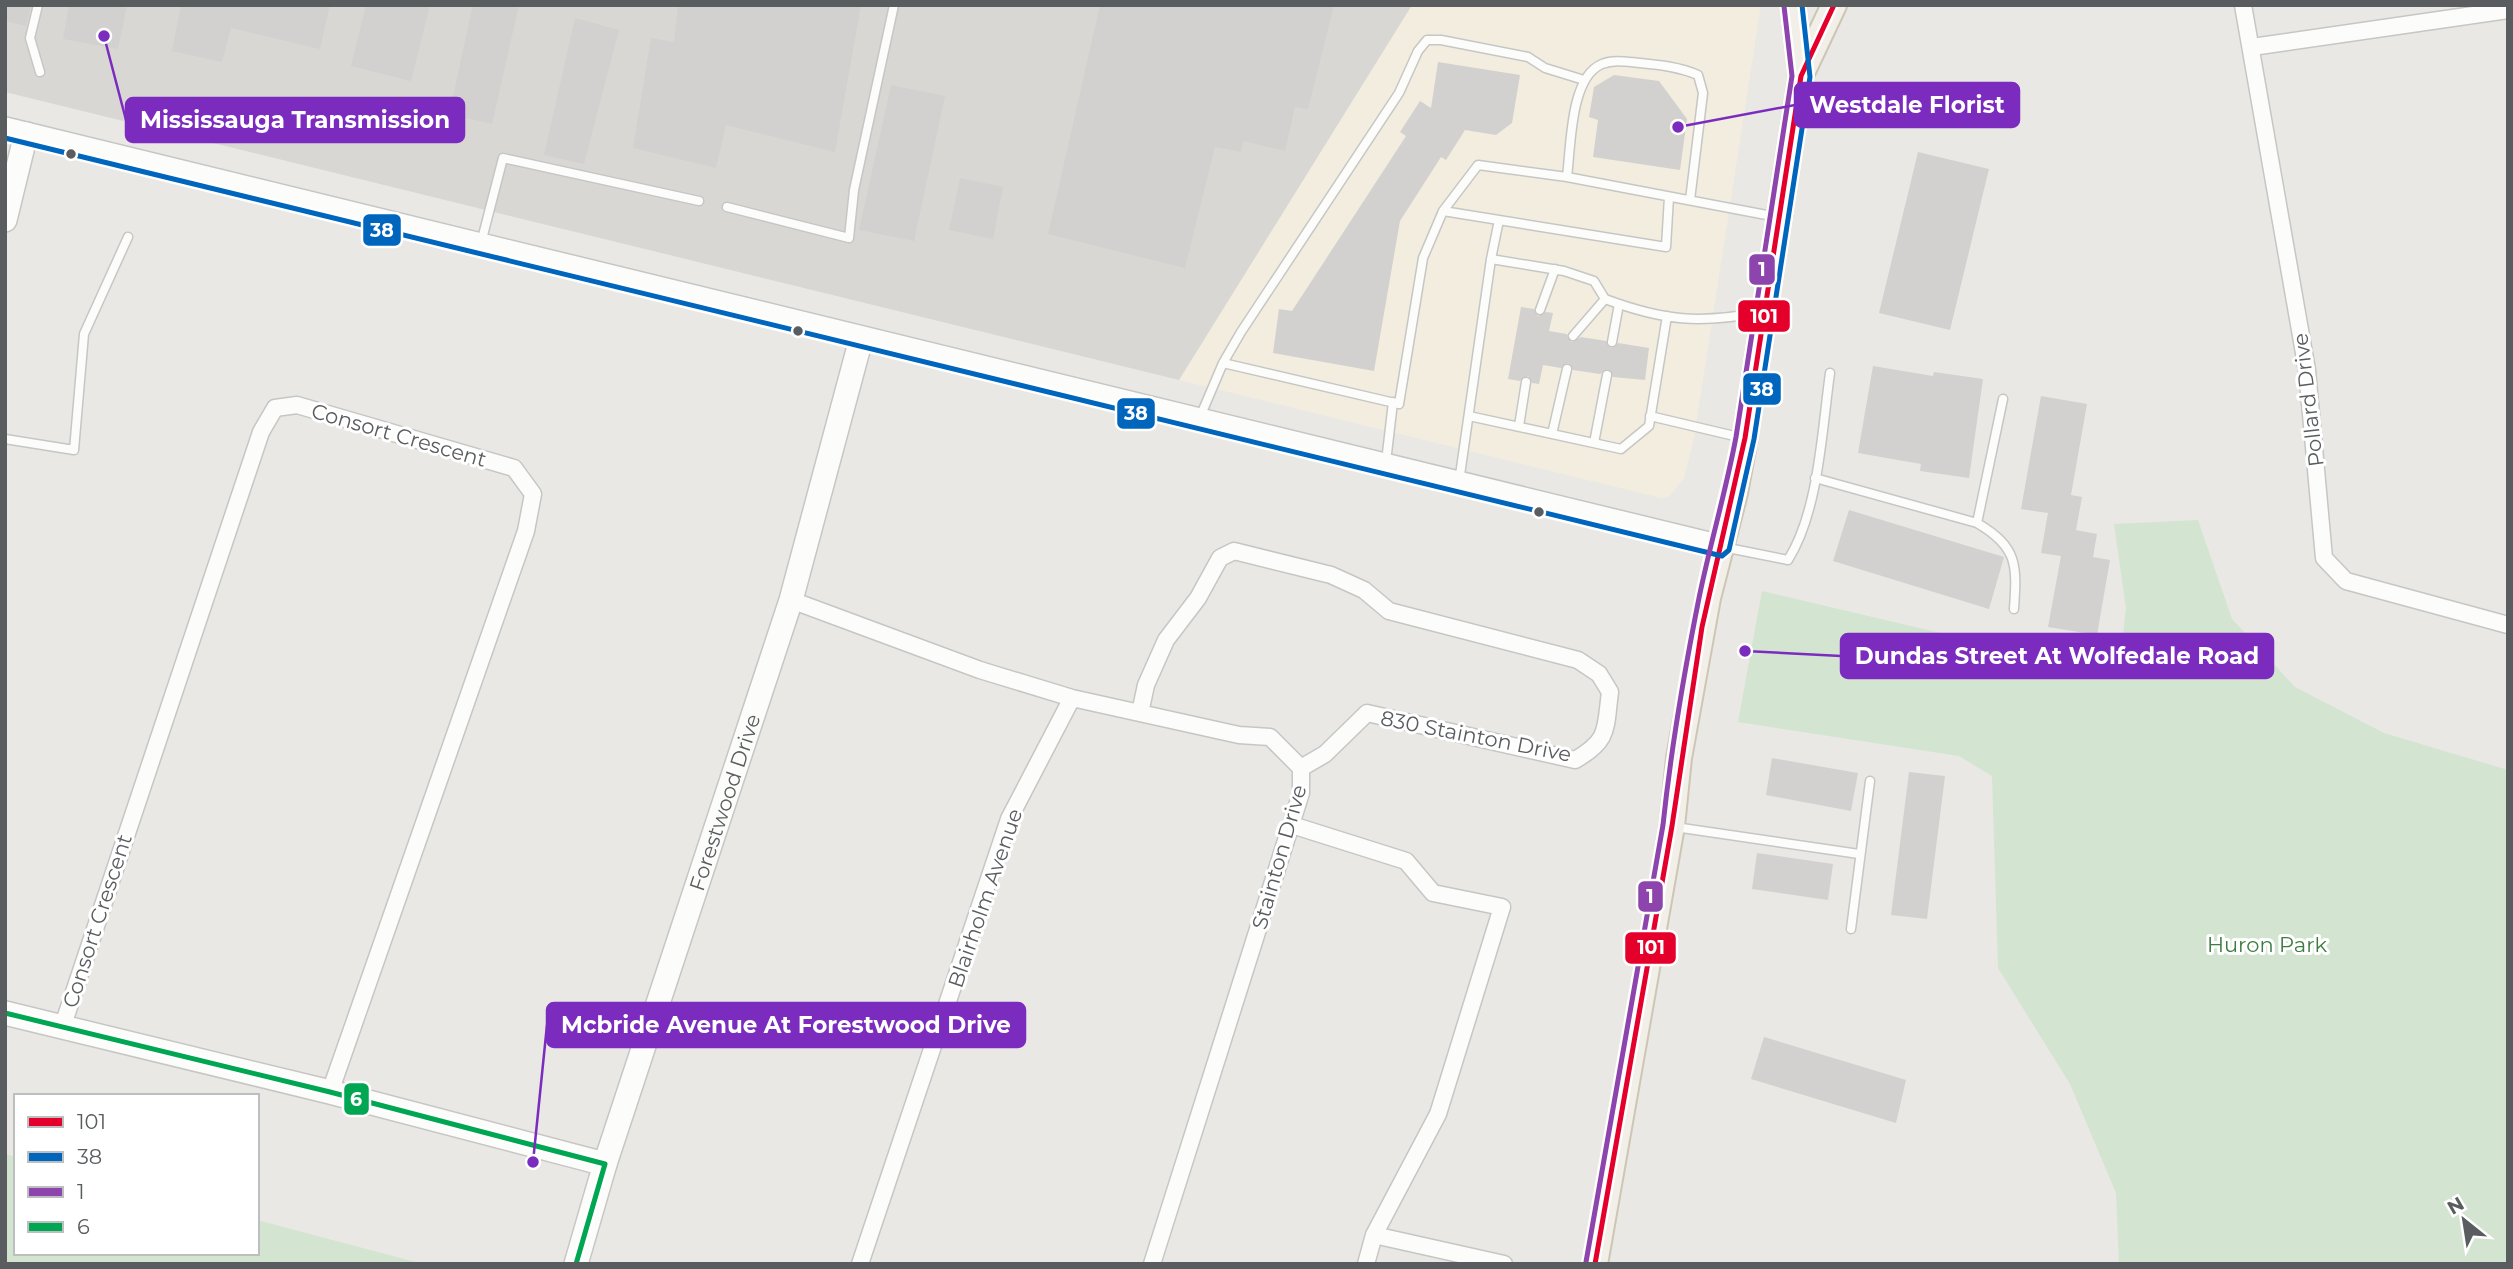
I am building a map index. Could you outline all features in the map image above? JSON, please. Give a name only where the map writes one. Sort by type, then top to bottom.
[{"type":"main road","points":[[1793,5],[1801,76]]},
{"type":"main road","points":[[1595,1264],[1672,826],[1679,758],[1707,598],[1745,438],[1801,76],[1835,5]]},
{"type":"street","name":"Pollard Drive","points":[[2243,5],[2307,370],[2324,558],[2346,581],[2508,625]]},
{"type":"street","points":[[2252,47],[2508,10]]},
{"type":"street","points":[[5,220],[15,132],[1721,547]]},
{"type":"street","name":"Forestwood Drive","points":[[576,1264],[605,1164],[791,600],[861,339]]},
{"type":"street","name":"Consort Crescent","points":[[62,1028],[261,432],[275,408],[297,405],[514,468],[533,494],[526,531],[330,1092]]},
{"type":"street","name":"830 Stainton Drive","points":[[1140,713],[1146,685],[1166,640],[1198,598],[1220,558],[1234,551],[1331,575],[1364,590],[1389,611],[1578,660],[1599,674],[1610,692],[1604,732],[1597,747],[1575,760],[1367,713],[1325,754],[1301,768]]},
{"type":"street","name":"Stainton Drive","points":[[791,600],[980,670],[1072,698],[1239,734],[1270,737],[1301,768],[1301,793],[1292,825],[1152,1264]]},
{"type":"street","name":"Blairholm Avenue","points":[[860,1264],[1009,819],[1072,698]]},
{"type":"street","points":[[1292,825],[1406,861],[1433,892],[1502,907],[1438,1114],[1374,1235],[1366,1264]]},
{"type":"street","points":[[5,1013],[330,1092],[605,1164]]},
{"type":"street","points":[[1374,1235],[1504,1264]]},
{"type":"lane","points":[[38,5],[30,38],[40,72]]},
{"type":"lane","points":[[727,208],[849,238],[854,190],[894,5]]},
{"type":"lane","points":[[1199,419],[1223,363],[1399,93],[1418,51],[1427,40],[1441,40],[1528,57],[1545,68],[1584,80]]},
{"type":"lane","points":[[1567,177],[1579,88],[1588,73],[1603,63],[1620,61],[1680,67],[1698,75],[1703,93],[1690,200]]},
{"type":"lane","points":[[480,246],[503,158],[699,201]]},
{"type":"lane","points":[[1223,363],[1399,404],[1423,258],[1443,211],[1478,165],[1567,177],[1777,218]]},
{"type":"lane","points":[[1443,211],[1666,247],[1669,197]]},
{"type":"lane","points":[[1459,484],[1499,220]]},
{"type":"lane","points":[[5,439],[74,450],[84,334],[128,237]]},
{"type":"lane","points":[[1491,259],[1555,269],[1594,281],[1605,299],[1667,316],[1717,321],[1765,312]]},
{"type":"lane","points":[[1540,310],[1555,269]]},
{"type":"lane","points":[[1573,336],[1605,299]]},
{"type":"lane","points":[[1612,342],[1619,304]]},
{"type":"lane","points":[[1469,415],[1621,449],[1649,426],[1667,316]]},
{"type":"lane","points":[[1552,434],[1567,369]]},
{"type":"lane","points":[[1721,547],[1788,560],[1799,543],[1815,478],[1830,373]]},
{"type":"lane","points":[[1594,443],[1606,376]]},
{"type":"lane","points":[[1518,426],[1526,382]]},
{"type":"lane","points":[[1977,523],[2003,398]]},
{"type":"lane","points":[[1385,467],[1393,402]]},
{"type":"lane","points":[[1650,416],[1745,438]]},
{"type":"lane","points":[[1815,478],[1977,523],[1994,533],[2011,552],[2017,572],[2014,609]]},
{"type":"lane","points":[[1852,929],[1859,854],[1870,781]]},
{"type":"lane","points":[[1672,826],[1859,854]]},
{"type":"shaded area","points":[[5,5],[1412,5],[1179,380],[5,92]]},
{"type":"shaded area","points":[[1412,5],[1761,5],[1694,438],[1684,478],[1669,497],[1661,498],[1179,380]]},
{"type":"green space","name":"Huron Park","points":[[2198,520],[2232,619],[2295,687],[2384,733],[2508,770],[2508,1264],[2119,1264],[2116,1193],[2070,1084],[1998,968],[1992,776],[1959,756],[1738,722],[1762,591],[2119,675],[2126,608],[2114,524]]},
{"type":"green space","points":[[5,1154],[14,1156],[14,1255],[259,1255],[259,1221],[423,1264],[5,1264]]},
{"type":"building","points":[[5,5],[31,5],[26,26],[5,21]]},
{"type":"building","points":[[69,5],[127,5],[118,49],[63,39]]},
{"type":"building","points":[[181,5],[330,5],[320,49],[231,28],[222,62],[172,51]]},
{"type":"building","points":[[366,5],[430,5],[411,81],[351,66]]},
{"type":"building","points":[[473,5],[519,5],[492,124],[449,114]]},
{"type":"building","points":[[678,5],[861,5],[835,152],[726,125],[716,168],[633,148],[651,38],[674,42]]},
{"type":"building","points":[[1100,5],[1334,5],[1308,109],[1295,107],[1285,151],[1243,141],[1241,152],[1215,147],[1185,268],[1048,234]]},
{"type":"building","points":[[575,18],[619,30],[584,164],[544,155]]},
{"type":"building","points":[[1438,62],[1520,75],[1512,123],[1496,135],[1465,130],[1446,160],[1441,157],[1400,221],[1374,371],[1273,353],[1279,309],[1292,311],[1406,136],[1400,132],[1420,101],[1431,108]]},
{"type":"building","points":[[1614,75],[1659,81],[1687,119],[1680,170],[1593,157],[1598,120],[1589,117],[1594,87]]},
{"type":"building","points":[[891,85],[945,96],[914,241],[859,230]]},
{"type":"building","points":[[1918,152],[1989,169],[1950,330],[1879,313]]},
{"type":"building","points":[[960,178],[1003,187],[993,239],[949,230]]},
{"type":"building","points":[[1521,307],[1534,309],[1538,316],[1546,312],[1553,313],[1549,331],[1567,334],[1571,342],[1581,337],[1606,341],[1611,348],[1618,343],[1649,348],[1645,380],[1613,377],[1608,369],[1600,374],[1573,370],[1568,363],[1561,368],[1543,365],[1539,384],[1532,383],[1528,376],[1520,381],[1508,379]]},
{"type":"building","points":[[1873,366],[1933,376],[1934,372],[1983,379],[1969,478],[1920,471],[1921,464],[1858,453]]},
{"type":"building","points":[[2041,396],[2087,404],[2071,495],[2082,497],[2076,530],[2097,534],[2093,557],[2110,560],[2097,635],[2048,627],[2061,556],[2041,553],[2048,513],[2021,509]]},
{"type":"building","points":[[1849,510],[2004,557],[1989,609],[1833,561]]},
{"type":"building","points":[[1772,758],[1858,773],[1851,811],[1766,795]]},
{"type":"building","points":[[1909,772],[1945,776],[1927,919],[1891,915]]},
{"type":"building","points":[[1757,853],[1833,864],[1828,900],[1752,889]]},
{"type":"building","points":[[1764,1037],[1906,1080],[1896,1123],[1751,1079]]},
{"type":"transit line","name":"38","points":[[5,138],[1722,556],[1729,550],[1754,439],[1810,77],[1802,5]]},
{"type":"transit line","name":"101","points":[[1595,1264],[1672,826],[1702,627],[1745,438],[1801,76],[1834,5]]},
{"type":"transit line","name":"1","points":[[1586,1262],[1663,825],[1688,654],[1736,437],[1792,76],[1784,6]]},
{"type":"transit line","name":"6","points":[[5,1013],[330,1092],[605,1164],[576,1264]]},
{"type":"place","name":"Mississauga Transmission","points":[[104,36]]},
{"type":"place","name":"Westdale Florist","points":[[1678,127]]},
{"type":"place","name":"Dundas Street At Wolfedale Road","points":[[1745,651]]},
{"type":"place","name":"Mcbride Avenue At Forestwood Drive","points":[[533,1162]]}]
